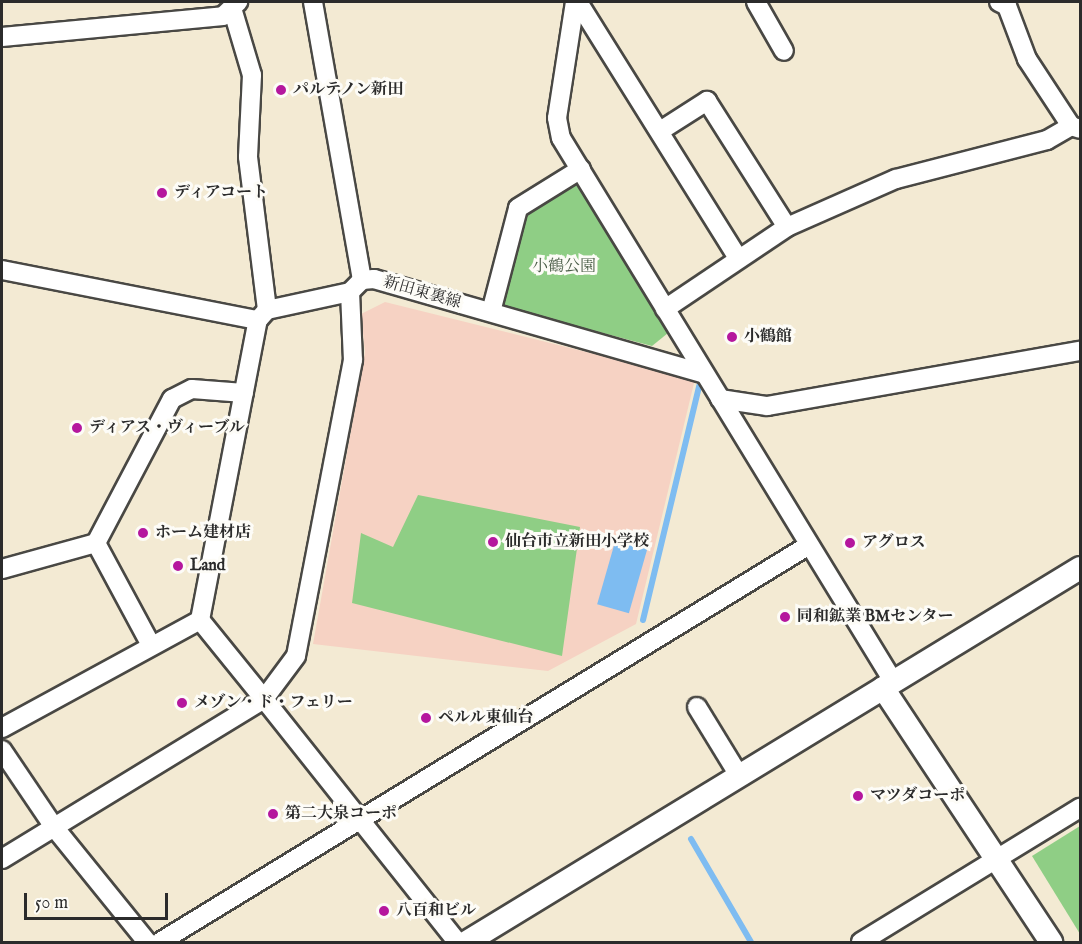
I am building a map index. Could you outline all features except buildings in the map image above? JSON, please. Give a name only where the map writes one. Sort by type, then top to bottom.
[{"type":"street","points":[[2,859],[264,699],[296,656],[352,360],[356,286],[313,2]]},
{"type":"street","points":[[577,2],[738,258]]},
{"type":"street","points":[[577,2],[557,118],[561,138],[809,545],[888,685],[1051,942]]},
{"type":"street","points":[[756,2],[783,51]]},
{"type":"street","points":[[665,309],[738,258],[788,227],[896,179],[1047,140],[1076,128],[1027,59],[1007,6],[999,2]]},
{"type":"street","points":[[2,38],[223,16],[235,5],[252,75],[248,157],[263,315],[244,393],[200,620],[457,942]]},
{"type":"street","points":[[660,131],[707,101],[788,227]]},
{"type":"street","points":[[491,312],[518,208],[581,170]]},
{"type":"street","name":"新田東裏線","points":[[2,270],[263,315],[356,286],[491,312],[705,374]]},
{"type":"street","points":[[720,399],[767,406],[1080,351]]},
{"type":"street","points":[[2,569],[96,543],[172,399],[192,389],[244,393]]},
{"type":"street","points":[[96,543],[151,645]]},
{"type":"street","points":[[160,942],[809,545]]},
{"type":"street","points":[[467,942],[738,774],[1080,568]]},
{"type":"street","points":[[2,728],[200,620]]},
{"type":"street","points":[[696,707],[738,774]]},
{"type":"street","points":[[2,750],[54,827],[147,942]]},
{"type":"street","points":[[861,942],[1080,808]]},
{"type":"shaded area","name":"仙台市立新田小学校","points":[[385,302],[695,379],[636,624],[548,671],[313,644],[365,352],[361,314]]},
{"type":"green space","name":"小鶴公園","points":[[574,179],[668,333],[652,346],[500,306],[522,209]]},
{"type":"green space","points":[[418,495],[580,527],[562,656],[352,603],[361,533],[393,547]]},
{"type":"green space","points":[[1080,826],[1080,934],[1032,856]]},
{"type":"water","points":[[617,535],[649,544],[629,613],[597,604]]},
{"type":"waterway","points":[[643,620],[699,386]]},
{"type":"waterway","points":[[691,839],[751,942]]},
{"type":"place","name":"パルテノン新田","points":[[281,90]]},
{"type":"place","name":"ディアコート","points":[[162,193]]},
{"type":"place","name":"小鶴館","points":[[732,337]]},
{"type":"place","name":"ディアス・ヴィーブル","points":[[77,428]]},
{"type":"place","name":"ホーム建材店","points":[[143,533]]},
{"type":"place","name":"仙台市立新田小学校","points":[[493,542]]},
{"type":"place","name":"アグロス","points":[[850,543]]},
{"type":"place","name":"Land","points":[[178,566]]},
{"type":"place","name":"同和鉱業 BMセンター","points":[[785,617]]},
{"type":"place","name":"メゾン・ド・フェリー","points":[[182,703]]},
{"type":"place","name":"ペルル東仙台","points":[[426,718]]},
{"type":"place","name":"マツダコーポ","points":[[858,796]]},
{"type":"place","name":"第二大泉コーポ","points":[[273,814]]},
{"type":"place","name":"八百和ビル","points":[[384,911]]}]
